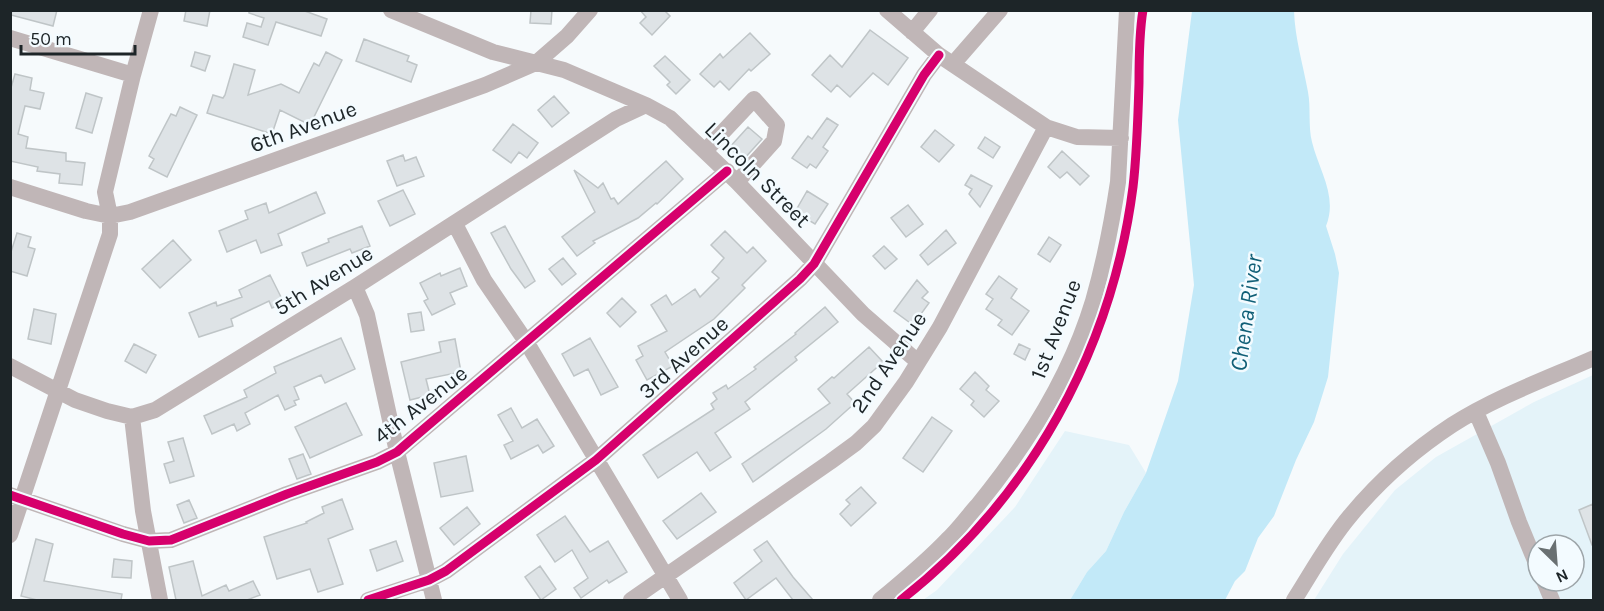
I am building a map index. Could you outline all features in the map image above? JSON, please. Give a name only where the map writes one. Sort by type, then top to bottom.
[{"type":"street","points":[[10,535],[16,498],[57,390],[110,234],[110,216],[105,192],[133,75],[152,10]]},
{"type":"street","name":"Lincoln Street","points":[[390,10],[412,14],[494,52],[564,70],[646,105],[670,118],[732,176],[862,314],[918,362]]},
{"type":"street","name":"6th Avenue","points":[[10,187],[86,211],[110,216],[130,212],[485,85],[536,63],[567,36],[590,10]]},
{"type":"street","points":[[887,10],[946,60],[1046,128],[1077,137],[1121,138]]},
{"type":"street","points":[[912,32],[930,10]]},
{"type":"street","name":"3rd Avenue","points":[[368,600],[429,580],[446,571],[596,460],[800,279],[814,264],[924,75],[946,60],[1000,10]]},
{"type":"street","name":"1st Avenue","points":[[879,600],[923,564],[956,531],[1010,465],[1055,392],[1084,326],[1100,274],[1119,182],[1126,10]]},
{"type":"street","points":[[10,38],[133,75]]},
{"type":"street","name":"4th Avenue","points":[[16,498],[123,534],[149,541],[171,540],[377,462],[397,452],[774,141],[777,125],[754,99],[705,151]]},
{"type":"street","name":"5th Avenue","points":[[132,417],[155,410],[455,224],[616,119],[646,105]]},
{"type":"street","name":"2nd Avenue","points":[[632,600],[856,443],[874,426],[940,327],[1046,128]]},
{"type":"street","points":[[455,224],[484,280],[527,343],[680,600]]},
{"type":"street","points":[[355,287],[367,315],[397,452],[434,600]]},
{"type":"street","points":[[1294,600],[1338,532],[1380,483],[1434,438],[1476,412],[1593,358]]},
{"type":"street","points":[[10,366],[75,400],[132,417],[143,511],[160,600]]},
{"type":"street","points":[[1476,412],[1526,538]]},
{"type":"shaded area","points":[[1593,375],[1593,600],[1314,600],[1343,554],[1395,490],[1436,457],[1534,402]]},
{"type":"shaded area","points":[[1065,431],[1129,445],[1146,473],[1106,551],[1087,572],[1070,600],[923,600],[937,590],[1015,507]]},
{"type":"water","name":"Chena River","points":[[1192,11],[1294,11],[1309,98],[1311,136],[1329,194],[1329,215],[1326,226],[1339,273],[1328,377],[1314,422],[1274,516],[1258,538],[1245,571],[1235,581],[1225,600],[1070,600],[1087,572],[1106,551],[1146,473],[1178,381],[1194,285],[1178,120]]},
{"type":"building","points":[[12,10],[57,10],[53,26],[11,15]]},
{"type":"building","points":[[186,10],[210,10],[207,26],[184,21]]},
{"type":"building","points":[[249,10],[302,10],[327,19],[321,36],[276,22],[268,45],[243,37],[247,23],[261,27],[264,18],[249,13]]},
{"type":"building","points":[[531,10],[552,10],[551,24],[530,23]]},
{"type":"building","points":[[640,10],[664,10],[670,16],[652,35],[640,23],[646,17]]},
{"type":"building","points":[[870,30],[908,58],[888,85],[873,73],[850,97],[837,85],[831,92],[812,75],[830,55],[842,67]]},
{"type":"building","points":[[750,33],[770,54],[751,71],[749,69],[729,90],[720,81],[714,87],[700,74],[720,54],[723,58]]},
{"type":"building","points":[[364,39],[409,56],[407,61],[417,65],[411,82],[356,61]]},
{"type":"building","points":[[195,52],[210,56],[205,71],[191,66]]},
{"type":"building","points":[[326,52],[342,60],[310,125],[280,110],[272,134],[207,113],[213,95],[223,98],[225,95],[234,64],[255,70],[248,95],[281,84],[299,93],[314,63],[319,66]]},
{"type":"building","points":[[665,56],[690,80],[676,94],[667,85],[670,82],[654,66]]},
{"type":"building","points":[[15,74],[32,78],[30,90],[44,93],[40,109],[25,106],[18,134],[28,137],[26,148],[66,153],[66,161],[85,163],[82,185],[59,183],[60,174],[37,171],[38,167],[10,161],[10,91]]},
{"type":"building","points":[[86,93],[102,98],[92,133],[76,128]]},
{"type":"building","points":[[554,96],[569,113],[552,127],[538,110]]},
{"type":"building","points":[[180,107],[197,115],[167,177],[149,168],[154,159],[149,156],[171,114],[176,116]]},
{"type":"building","points":[[827,118],[838,125],[823,147],[828,151],[816,168],[810,164],[807,168],[792,158],[808,136],[812,139]]},
{"type":"building","points":[[513,124],[538,143],[527,158],[519,152],[511,163],[493,150]]},
{"type":"building","points":[[748,127],[762,139],[743,160],[729,148]]},
{"type":"building","points":[[935,130],[954,145],[939,162],[921,147]]},
{"type":"building","points":[[985,137],[1000,147],[993,158],[978,148]]},
{"type":"building","points":[[1062,151],[1089,176],[1080,185],[1067,172],[1060,178],[1048,167]]},
{"type":"building","points":[[403,155],[405,161],[416,157],[424,176],[397,186],[387,161]]},
{"type":"building","points":[[666,161],[683,179],[657,204],[638,218],[593,241],[595,243],[577,256],[562,237],[595,212],[574,170],[598,188],[603,183],[611,199],[614,198],[618,204]]},
{"type":"building","points":[[971,175],[992,186],[980,207],[969,194],[972,189],[965,185]]},
{"type":"building","points":[[403,190],[415,214],[390,226],[378,201]]},
{"type":"building","points":[[807,191],[828,204],[815,224],[795,212]]},
{"type":"building","points":[[316,192],[325,213],[278,234],[282,245],[261,253],[256,240],[227,252],[219,231],[248,219],[245,211],[266,203],[269,213]]},
{"type":"building","points":[[908,205],[923,224],[906,237],[891,218]]},
{"type":"building","points":[[362,226],[370,246],[352,253],[350,249],[307,266],[302,253],[329,242],[328,239]]},
{"type":"building","points":[[505,226],[535,281],[525,288],[511,269],[491,233]]},
{"type":"building","points":[[946,230],[956,243],[928,265],[920,255]]},
{"type":"building","points":[[725,231],[747,253],[753,247],[766,261],[742,285],[745,288],[714,319],[665,352],[673,366],[647,380],[636,360],[643,356],[638,346],[667,331],[651,305],[666,295],[672,305],[695,289],[700,297],[719,278],[712,272],[724,258],[711,245]]},
{"type":"building","points":[[17,233],[31,237],[28,247],[35,249],[27,276],[10,271],[10,255]]},
{"type":"building","points":[[1049,237],[1061,245],[1050,262],[1038,254]]},
{"type":"building","points":[[173,240],[191,260],[160,288],[142,269]]},
{"type":"building","points":[[884,246],[897,259],[885,269],[873,256]]},
{"type":"building","points":[[563,258],[576,274],[562,285],[549,269]]},
{"type":"building","points":[[460,268],[467,286],[450,293],[455,304],[432,315],[424,301],[428,299],[420,283],[440,273],[441,276]]},
{"type":"building","points":[[270,275],[284,303],[272,308],[269,301],[231,319],[233,326],[199,337],[189,313],[216,302],[217,306],[242,297],[239,290]]},
{"type":"building","points":[[999,276],[1017,289],[1011,298],[1029,311],[1012,335],[998,325],[1002,320],[986,309],[993,299],[986,294]]},
{"type":"building","points":[[917,280],[928,292],[922,298],[929,303],[913,325],[894,311]]},
{"type":"building","points":[[622,298],[636,312],[620,327],[607,313]]},
{"type":"building","points":[[825,307],[838,322],[795,357],[797,360],[745,402],[750,409],[715,433],[731,457],[710,471],[697,452],[658,478],[643,455],[714,409],[711,404],[717,399],[713,393],[726,385],[728,389],[756,369],[754,367],[796,334]]},
{"type":"building","points":[[34,309],[56,314],[51,344],[28,339]]},
{"type":"building","points":[[421,312],[424,330],[411,332],[408,314]]},
{"type":"building","points":[[341,338],[355,369],[325,383],[321,375],[294,387],[299,399],[294,401],[296,405],[285,410],[278,395],[245,413],[250,424],[237,431],[234,424],[212,434],[204,416],[247,397],[244,390],[276,373],[274,367]]},
{"type":"building","points":[[590,338],[618,387],[601,395],[588,369],[574,376],[562,354]]},
{"type":"building","points":[[455,339],[461,372],[426,379],[430,395],[410,400],[401,362],[441,352],[439,342]]},
{"type":"building","points":[[134,344],[156,355],[146,373],[125,361]]},
{"type":"building","points":[[1019,344],[1030,349],[1025,360],[1014,354]]},
{"type":"building","points":[[869,347],[883,362],[847,394],[855,403],[826,429],[753,482],[742,464],[830,403],[818,389]]},
{"type":"building","points":[[975,372],[989,386],[986,390],[999,401],[984,417],[971,405],[974,401],[960,389]]},
{"type":"building","points":[[346,403],[362,435],[310,458],[295,427]]},
{"type":"building","points":[[511,408],[522,428],[537,419],[554,446],[543,453],[538,445],[511,459],[504,445],[513,441],[498,415]]},
{"type":"building","points":[[932,417],[952,431],[923,472],[903,458]]},
{"type":"building","points":[[183,438],[194,476],[170,483],[164,464],[174,461],[168,442]]},
{"type":"building","points":[[303,454],[311,474],[297,479],[289,459]]},
{"type":"building","points":[[466,456],[473,491],[441,497],[434,463]]},
{"type":"building","points":[[861,487],[876,503],[851,526],[840,514],[850,504],[846,500]]},
{"type":"building","points":[[701,493],[716,512],[677,539],[663,521]]},
{"type":"building","points":[[342,499],[353,529],[328,539],[343,584],[318,592],[310,569],[277,579],[264,537],[307,523],[324,513],[322,507]]},
{"type":"building","points":[[189,500],[197,518],[184,523],[177,505]]},
{"type":"building","points":[[1593,504],[1593,545],[1592,545],[1579,510]]},
{"type":"building","points":[[467,507],[480,524],[454,545],[440,528]]},
{"type":"building","points":[[565,516],[590,552],[608,541],[627,572],[609,583],[607,580],[581,598],[574,588],[588,578],[572,550],[555,562],[537,535]]},
{"type":"building","points":[[36,539],[53,544],[44,581],[122,594],[121,600],[37,600],[21,596]]},
{"type":"building","points":[[396,541],[403,561],[377,571],[370,550]]},
{"type":"building","points":[[767,541],[813,600],[793,600],[776,578],[746,600],[734,583],[762,561],[754,550]]},
{"type":"building","points":[[114,559],[132,561],[131,578],[112,577]]},
{"type":"building","points":[[193,561],[202,596],[226,585],[229,591],[253,581],[260,595],[247,600],[176,600],[169,567]]},
{"type":"building","points":[[540,566],[556,589],[541,600],[525,577]]},
{"type":"cycle path","points":[[901,600],[947,560],[989,516],[1026,468],[1057,417],[1084,363],[1106,306],[1122,247],[1133,187],[1143,10]]},
{"type":"cycle path","points":[[368,600],[429,580],[446,571],[596,460],[800,279],[814,264],[924,75],[939,55]]},
{"type":"cycle path","points":[[10,495],[123,534],[149,541],[171,540],[287,494],[377,462],[397,452],[727,171]]}]
